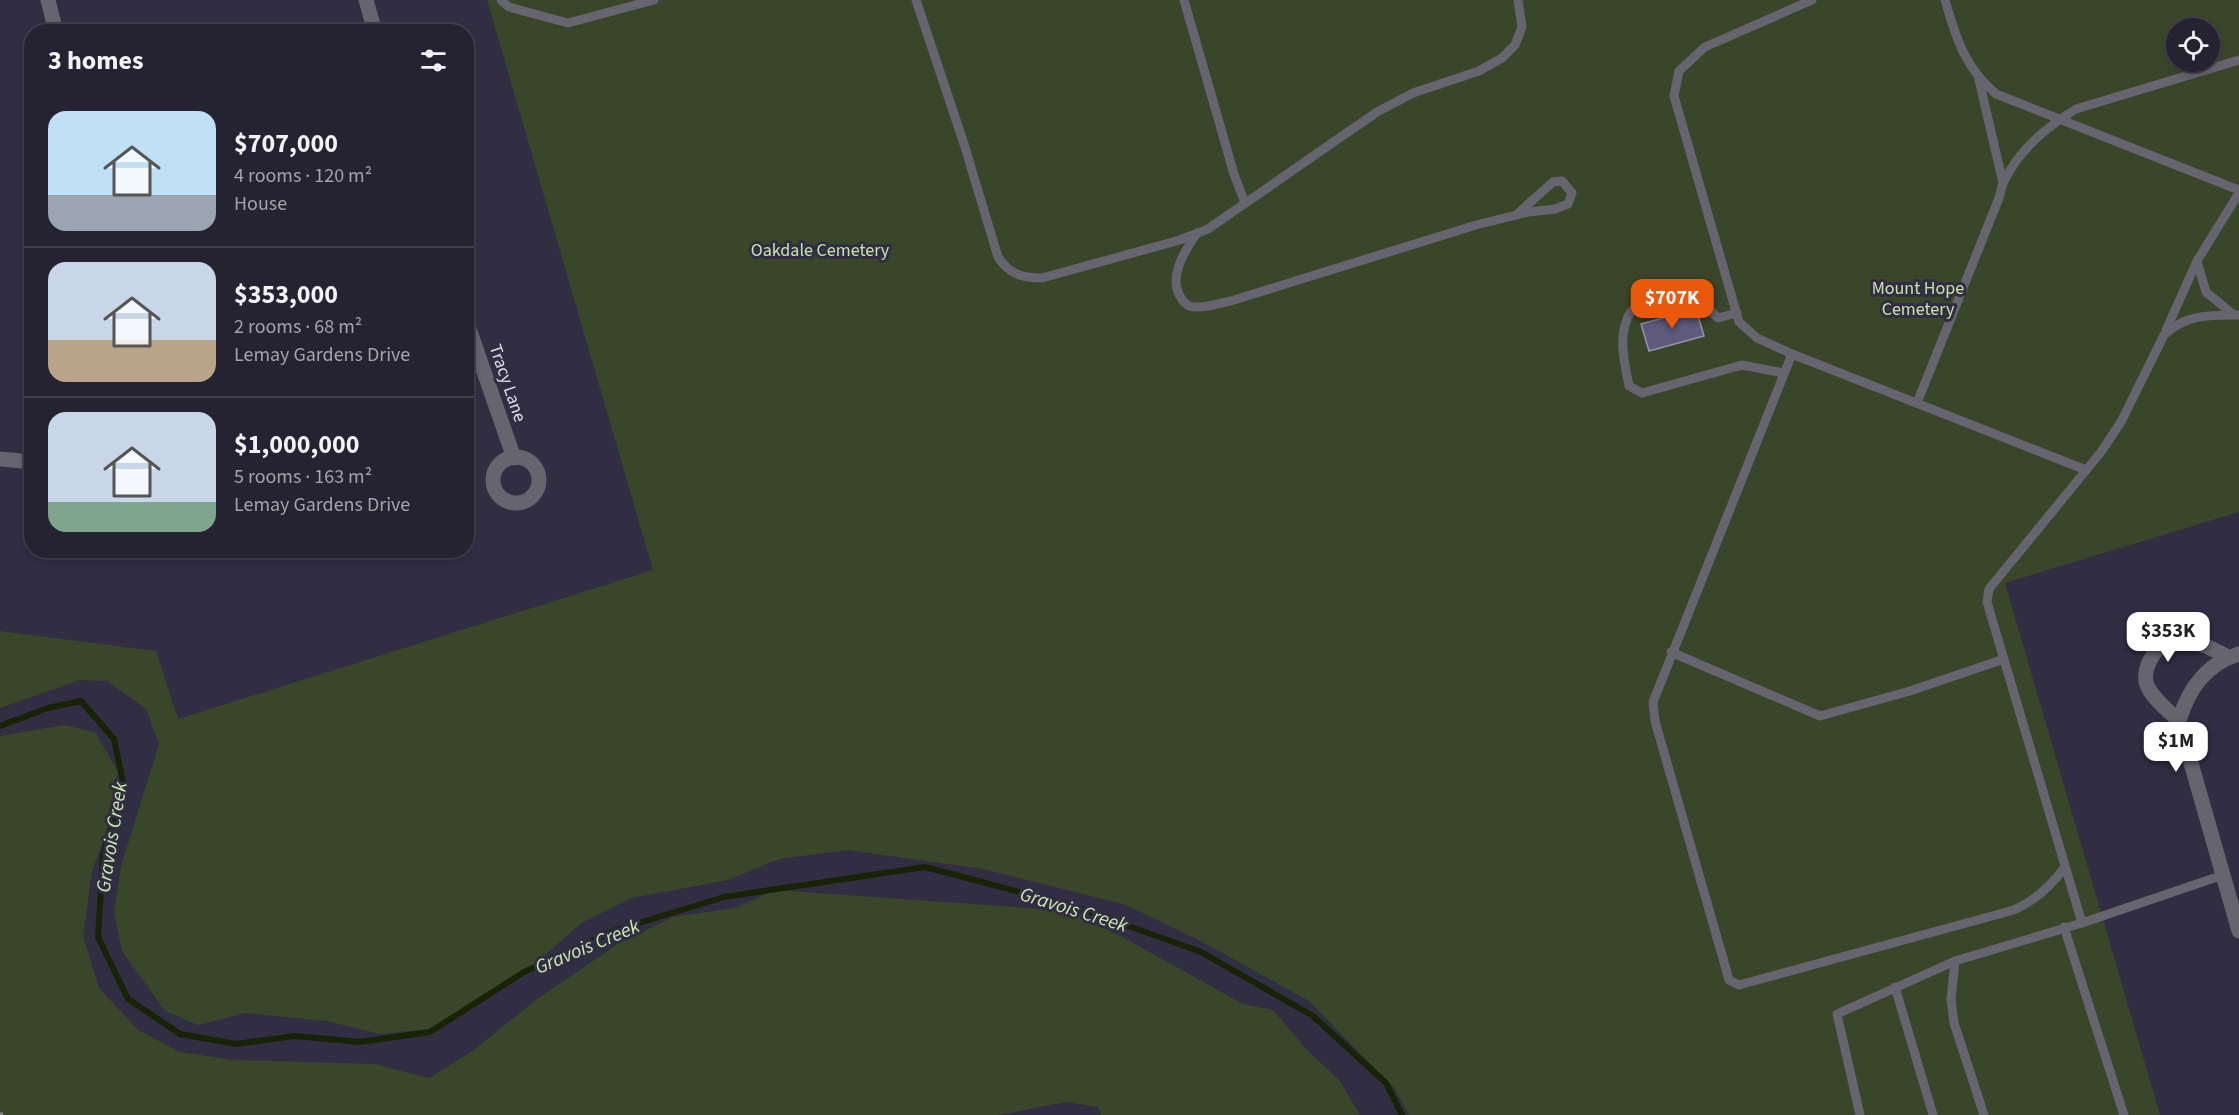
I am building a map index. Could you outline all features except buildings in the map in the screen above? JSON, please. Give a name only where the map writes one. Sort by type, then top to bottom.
[{"type":"street","points":[[48,0],[55,24]]},
{"type":"street","points":[[366,0],[373,24]]},
{"type":"street","name":"Tracy Lane","points":[[474,350],[514,458]]},
{"type":"street","points":[[0,459],[24,461]]},
{"type":"street","points":[[2234,656],[2201,643],[2181,639],[2170,641],[2157,650],[2147,664],[2146,682],[2152,693],[2179,722],[2239,931]]},
{"type":"street","points":[[2179,722],[2186,697],[2201,677],[2234,656]]},
{"type":"lane","points":[[501,0],[509,7],[527,14],[568,23],[654,0]]},
{"type":"lane","points":[[916,0],[964,144],[998,257],[1005,268],[1023,278],[1042,278],[1197,233],[1245,203],[1377,112],[1413,93],[1479,71],[1502,58],[1515,45],[1522,27],[1518,0]]},
{"type":"lane","points":[[1184,0],[1234,174],[1245,203]]},
{"type":"lane","points":[[1812,0],[1705,47],[1679,71],[1676,81],[1674,96],[1739,322],[1752,334],[1792,354],[2086,470]]},
{"type":"lane","points":[[1945,0],[1967,62],[1978,79],[1996,94],[2239,192],[2197,261],[2121,422],[2086,470],[1989,589],[1987,602],[2082,923]]},
{"type":"lane","points":[[1917,403],[2003,183],[2012,165],[2026,147],[2058,120],[2076,109],[2239,60]]},
{"type":"lane","points":[[1978,79],[2003,183]]},
{"type":"lane","points":[[1197,233],[1184,252],[1175,283],[1179,295],[1187,306],[1196,308],[1232,301],[1516,215],[1556,209],[1568,204],[1572,193],[1562,181],[1553,182],[1516,215]]},
{"type":"lane","points":[[2197,261],[2206,292],[2237,315]]},
{"type":"lane","points":[[1737,314],[1718,318],[1710,312],[1703,297],[1695,293],[1631,311],[1624,323],[1623,342],[1629,386],[1642,393],[1742,364],[1783,374]]},
{"type":"lane","points":[[2164,335],[2174,325],[2191,317],[2237,315]]},
{"type":"lane","points":[[1792,354],[1671,652],[1653,702],[1655,721],[1729,980],[1739,985],[2014,910],[2028,904],[2047,888],[2065,867]]},
{"type":"lane","points":[[1671,652],[1820,716],[1910,691],[2004,659]]},
{"type":"lane","points":[[1860,1115],[1836,1014],[1954,961],[2082,923],[2223,875]]},
{"type":"lane","points":[[2064,927],[2124,1115]]},
{"type":"lane","points":[[1954,961],[1951,999],[1954,1023],[1984,1115]]},
{"type":"lane","points":[[1895,987],[1933,1115]]},
{"type":"green space","points":[[487,0],[2239,0],[2239,512],[2005,583],[2160,1115],[1409,1115],[1395,1089],[1309,1001],[1201,941],[1126,905],[983,869],[848,850],[779,859],[728,880],[631,898],[583,922],[524,973],[475,1006],[428,1029],[380,1034],[327,1021],[245,1013],[198,1025],[165,1011],[122,951],[114,913],[121,866],[159,744],[146,709],[107,681],[80,680],[0,708],[0,631],[156,651],[178,719],[653,570]]},
{"type":"green space","points":[[64,725],[95,732],[118,772],[111,820],[92,871],[83,936],[99,988],[138,1030],[180,1052],[233,1060],[375,1064],[429,1078],[474,1050],[537,999],[618,944],[673,917],[735,908],[775,890],[1069,911],[1126,939],[1243,1004],[1273,1010],[1307,1050],[1340,1081],[1360,1115],[1101,1115],[1098,1107],[1066,1102],[998,1115],[0,1115],[0,736]]},
{"type":"waterway","name":"Gravois Creek","points":[[0,726],[48,708],[81,701],[114,739],[123,782],[103,856],[98,937],[128,999],[180,1034],[236,1044],[295,1036],[360,1042],[430,1032],[524,972],[616,930],[724,897],[925,867],[1073,906],[1201,952],[1313,1016],[1386,1083],[1402,1115]]},
{"type":"park label","name":"Oakdale Cemetery","points":[[820,250]]},
{"type":"park label","name":"Mount Hope Cemetery","points":[[1918,298]]}]
